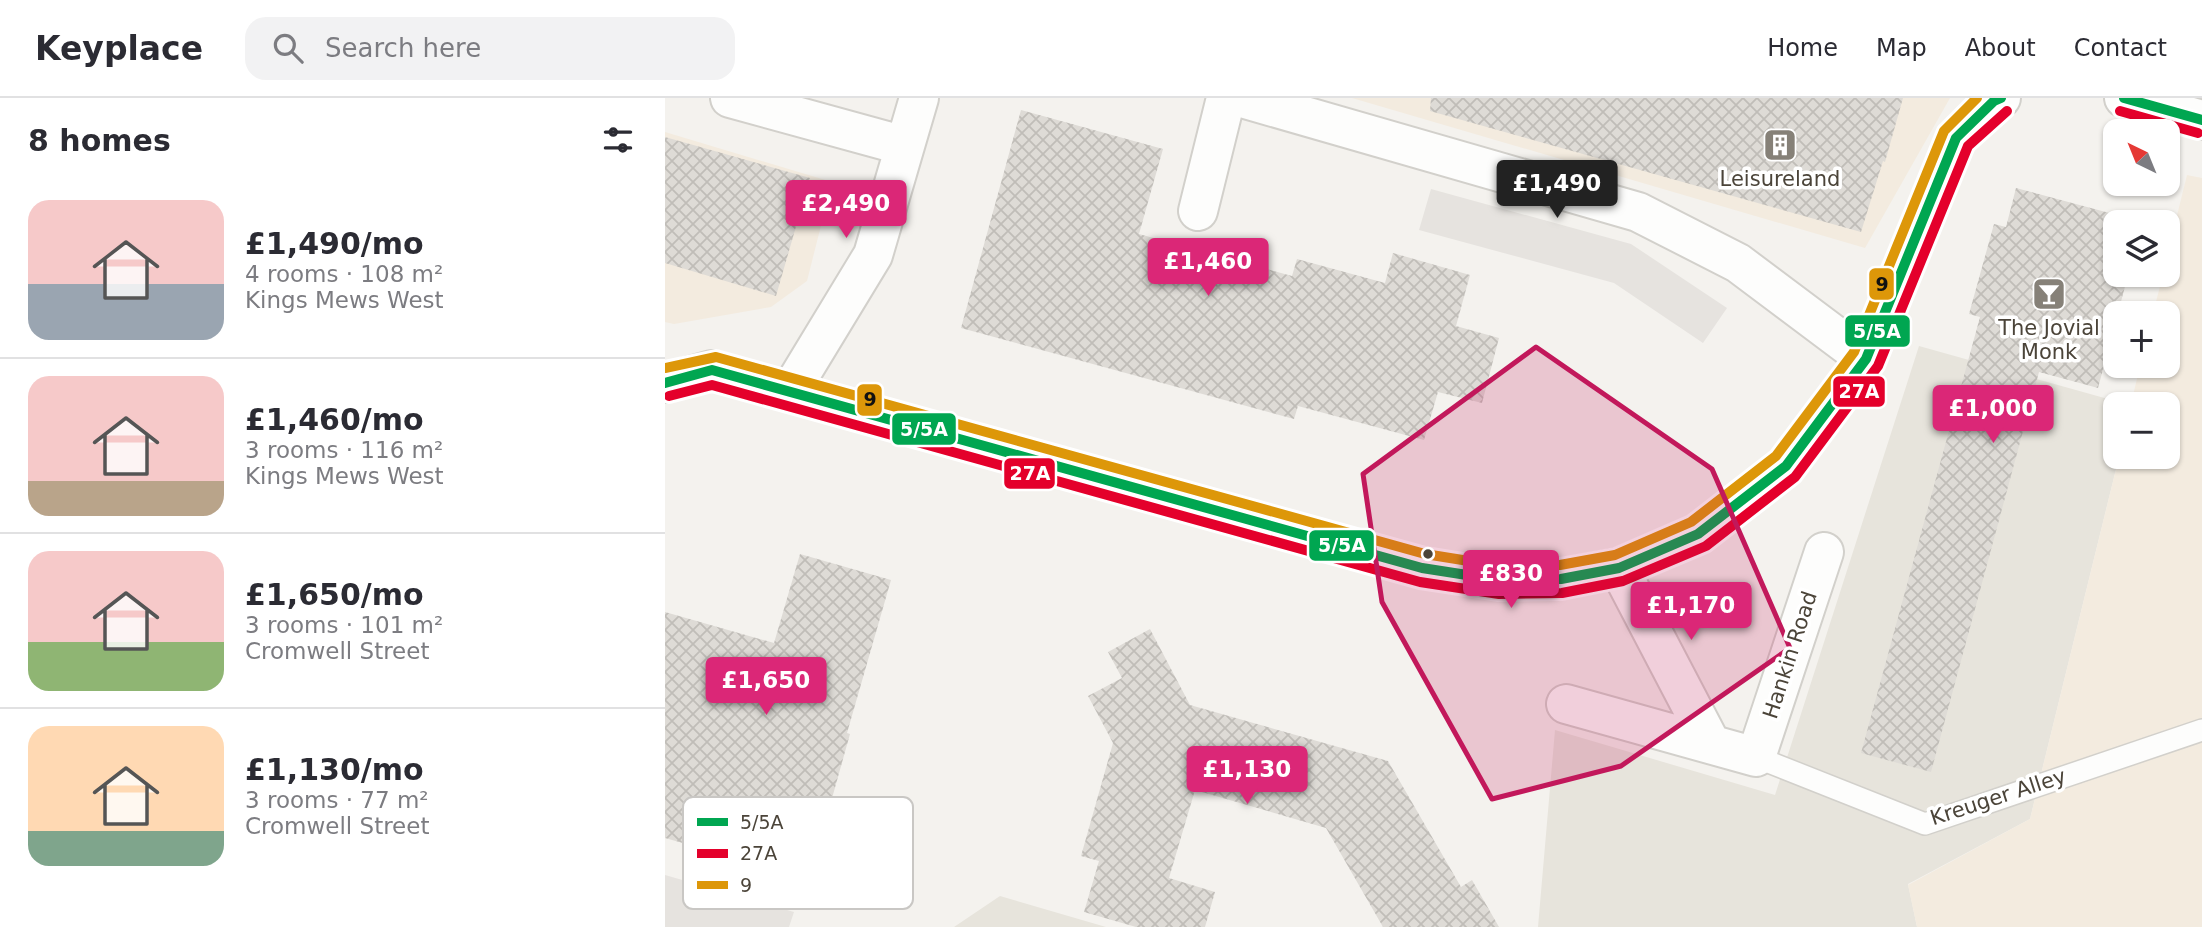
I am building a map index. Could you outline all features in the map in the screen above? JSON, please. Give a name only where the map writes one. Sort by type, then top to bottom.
[{"type":"street","points":[[791,390],[873,255],[919,98]]},
{"type":"street","points":[[1198,211],[1226,98]]},
{"type":"street","points":[[1242,98],[1639,212],[1738,263],[1866,359]]},
{"type":"street","points":[[2124,98],[2202,120]]},
{"type":"street","points":[[665,383],[712,370],[1422,568],[1511,580],[1560,579],[1619,568],[1697,534],[1786,466],[1866,359],[1956,138],[1995,99]]},
{"type":"street","points":[[741,101],[905,146]]},
{"type":"street","name":"Hankin Road","points":[[1756,757],[1825,552]]},
{"type":"street","points":[[1619,568],[1710,744]]},
{"type":"street","points":[[1566,704],[1756,757]]},
{"type":"lane","name":"Kreuger Alley","points":[[1756,757],[1925,824],[2202,730]]},
{"type":"highlighted area","points":[[1536,347],[1712,469],[1790,648],[1621,766],[1492,799],[1382,602],[1363,474]]},
{"type":"shaded area","points":[[1352,98],[1950,98],[1865,248]]},
{"type":"shaded area","points":[[665,132],[832,182],[807,281],[771,307],[674,324],[665,322]]},
{"type":"shaded area","points":[[2187,175],[2202,178],[2202,927],[1917,927],[1908,885],[2030,819],[2116,469],[2180,469],[2180,392],[2134,392],[2137,378],[2180,378],[2180,301],[2156,301],[2160,287],[2180,287],[2178,210]]},
{"type":"shaded area","points":[[1431,189],[1631,244],[1727,308],[1703,343],[1614,283],[1419,230]]},
{"type":"shaded area","points":[[1919,346],[2103,398],[2103,469],[2116,469],[2030,819],[1908,884],[1917,927],[1538,927],[1555,730],[1775,795]]},
{"type":"shaded area","points":[[665,875],[683,880],[683,909],[784,909],[794,912],[789,927],[665,927]]},
{"type":"shaded area","points":[[1000,896],[1106,927],[954,927]]},
{"type":"building","points":[[1431,98],[1903,98],[1861,232],[1430,111]]},
{"type":"building","points":[[1021,110],[1163,149],[1139,234],[1292,276],[1297,259],[1385,283],[1393,253],[1470,275],[1456,326],[1499,338],[1482,403],[1438,392],[1424,440],[1298,406],[1294,419],[961,328]]},
{"type":"building","points":[[665,137],[810,178],[776,296],[665,263]]},
{"type":"building","points":[[2016,188],[2103,211],[2103,287],[2125,287],[2121,301],[2103,301],[2103,369],[2098,388],[2039,372],[1931,772],[1861,753],[1980,317],[1969,314],[1994,224],[2006,227]]},
{"type":"building","points":[[800,554],[891,580],[847,733],[850,734],[832,797],[683,797],[683,843],[665,838],[665,612],[774,643]]},
{"type":"building","points":[[1150,629],[1190,705],[1388,761],[1461,887],[1472,880],[1499,927],[1383,927],[1326,828],[1195,790],[1169,878],[1215,892],[1205,927],[1136,927],[1084,912],[1099,861],[1081,856],[1113,743],[1088,696],[1122,678],[1108,652]]},
{"type":"transit line","name":"9","points":[[665,368],[716,357],[1425,554],[1500,566],[1560,565],[1615,555],[1691,522],[1776,456],[1854,352],[1944,131],[1977,98]]},
{"type":"transit line","name":"5/5A","points":[[665,383],[712,370],[1422,568],[1499,580],[1561,579],[1619,568],[1698,534],[1786,466],[1866,359],[1956,138],[1994,101],[2001,98]]},
{"type":"transit line","name":"5/5A","points":[[2124,98],[2202,120]]},
{"type":"transit line","name":"27A","points":[[669,396],[712,385],[1420,582],[1499,594],[1562,593],[1623,581],[1706,546],[1795,477],[1878,366],[1968,146],[2007,111]]},
{"type":"transit line","name":"27A","points":[[2120,111],[2198,133]]},
{"type":"place","name":"Leisureland","points":[[1780,145]]},
{"type":"place","name":"The Jovial Monk","points":[[2049,294]]}]
